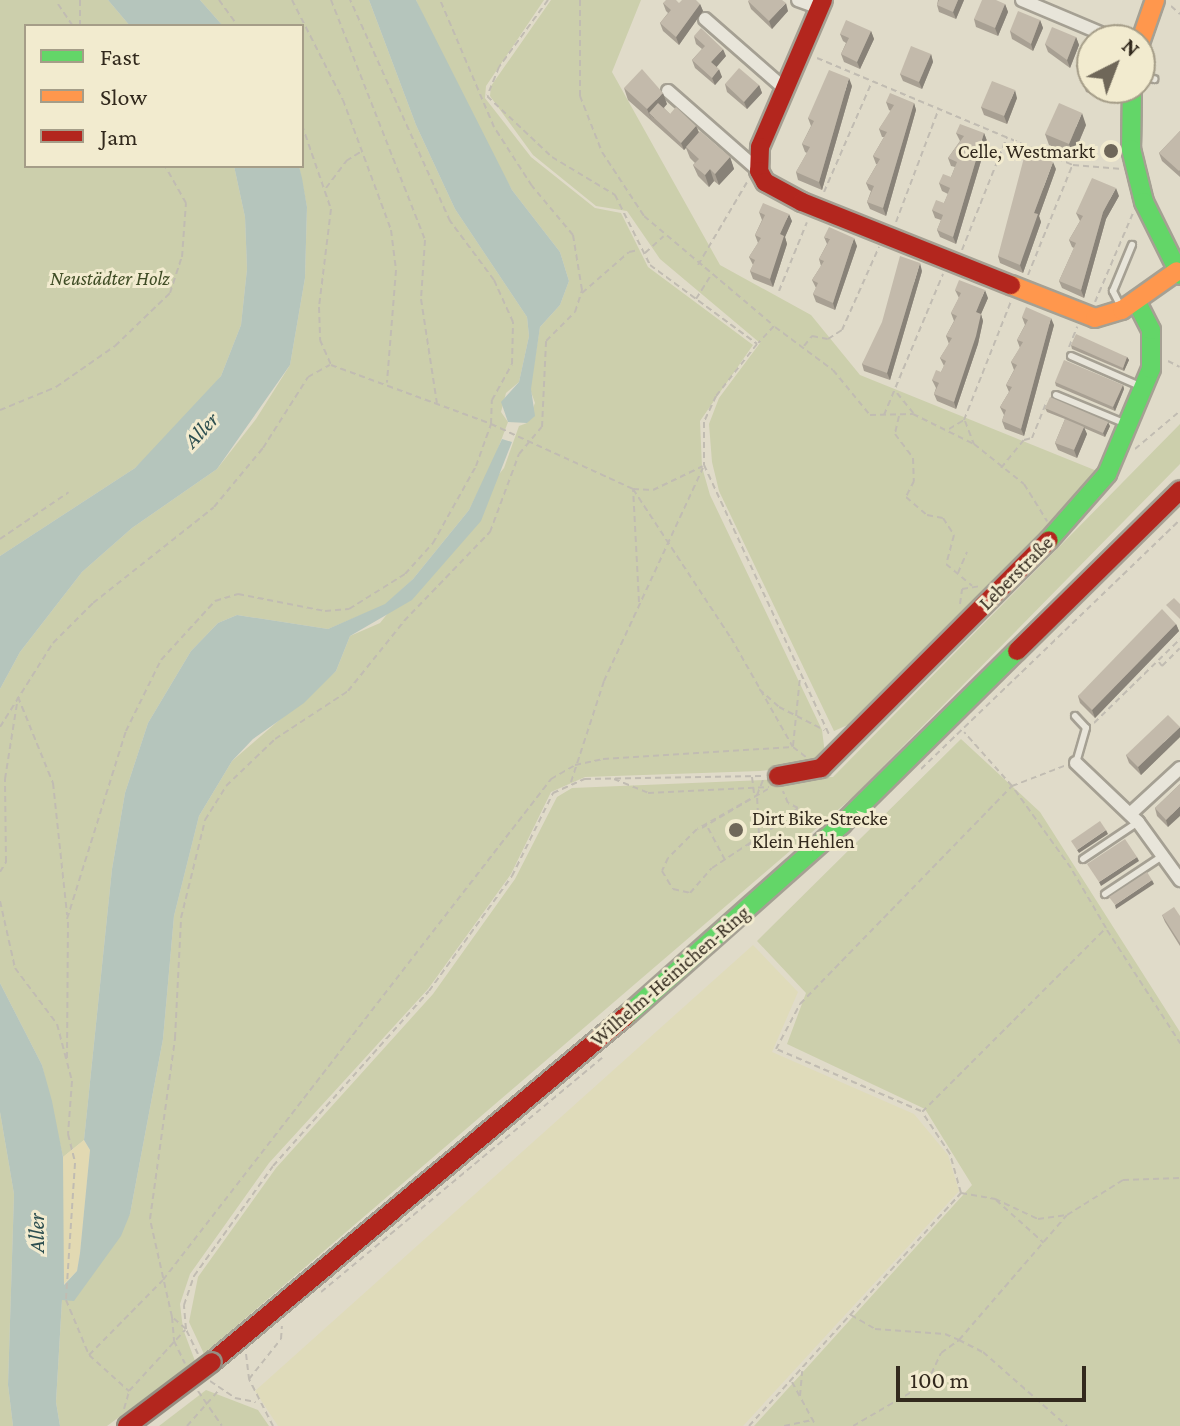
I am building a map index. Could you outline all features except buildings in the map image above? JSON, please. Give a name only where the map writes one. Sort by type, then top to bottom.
[{"type":"street","points":[[756,169],[760,147],[821,4],[798,0]]},
{"type":"street","points":[[1022,0],[1043,4],[1084,24]]},
{"type":"street","points":[[1150,24],[1161,1]]},
{"type":"street","points":[[705,19],[785,89]]},
{"type":"street","points":[[668,91],[777,191],[1089,317],[1129,305],[1179,273],[1156,233],[1137,174],[1129,119],[1130,104]]},
{"type":"street","name":"Leberstraße","points":[[782,780],[804,775],[841,749],[1052,537],[1107,474],[1145,388],[1151,330],[1129,305]]},
{"type":"street","name":"Wilhelm-Heinichen-Ring","points":[[127,1426],[212,1362],[626,1016],[842,824],[1180,490]]},
{"type":"street","points":[[1076,763],[1134,818],[1180,880]]},
{"type":"street","points":[[1134,818],[1180,768]]},
{"type":"lane","points":[[1129,305],[1113,291],[1132,245]]},
{"type":"lane","points":[[1068,356],[1145,388]]},
{"type":"lane","points":[[1053,396],[1130,425]]},
{"type":"lane","points":[[1075,716],[1086,728],[1076,763]]},
{"type":"lane","points":[[1083,859],[1134,818]]},
{"type":"lane","points":[[1105,894],[1164,855]]},
{"type":"path","points":[[80,0],[80,24]]},
{"type":"path","points":[[219,0],[237,24]]},
{"type":"path","points":[[292,0],[303,24]]},
{"type":"path","points":[[331,0],[425,240],[421,299],[437,403]]},
{"type":"path","points":[[67,919],[126,731],[161,660],[215,601],[238,594],[325,611],[349,609],[378,595],[433,543],[476,466],[491,424],[492,400],[512,364],[513,322],[494,280],[450,221],[350,0]]},
{"type":"path","points":[[186,1329],[172,1317],[150,1219],[175,1038],[181,918],[205,820],[226,786],[275,739],[348,691],[404,621],[490,532],[519,454],[542,427],[545,412],[541,381],[546,341],[575,312],[581,294],[581,258],[573,235],[532,186],[481,102],[440,0]]},
{"type":"path","points":[[481,102],[487,96],[499,67],[548,0]]},
{"type":"path","points":[[580,0],[580,96],[602,152],[629,198],[710,276],[833,370],[859,407],[883,417],[913,414],[948,429],[974,444],[1024,484],[1043,508],[1052,537]]},
{"type":"path","points":[[1161,1],[1180,14]]},
{"type":"path","points":[[58,4],[72,24]]},
{"type":"path","points":[[304,26],[362,151],[391,230],[396,270],[387,384]]},
{"type":"path","points":[[801,52],[1073,165],[1123,169]]},
{"type":"path","points":[[779,291],[872,82]]},
{"type":"path","points":[[487,96],[552,157],[622,201],[650,265],[757,344]]},
{"type":"path","points":[[804,346],[812,336],[828,339],[842,330],[887,236],[939,108]]},
{"type":"path","points":[[304,131],[331,209],[320,329],[331,365]]},
{"type":"path","points":[[883,417],[1008,136]]},
{"type":"path","points":[[325,189],[346,161],[362,151]]},
{"type":"path","points":[[948,429],[964,420],[1073,165]]},
{"type":"path","points":[[0,410],[68,379],[115,346],[170,293],[182,257],[186,203],[166,168]]},
{"type":"path","points":[[698,265],[723,229],[756,169]]},
{"type":"path","points":[[622,201],[629,198]]},
{"type":"path","points":[[1068,356],[1089,317],[1134,212]]},
{"type":"path","points":[[644,255],[665,235]]},
{"type":"path","points":[[581,294],[629,252],[641,250]]},
{"type":"path","points":[[696,299],[710,276]]},
{"type":"path","points":[[774,326],[716,396],[704,422],[704,465],[825,730],[841,749]]},
{"type":"path","points":[[0,727],[53,643],[93,603],[214,507],[263,448],[308,377],[331,365],[491,424],[633,489],[653,490],[704,465]]},
{"type":"path","points":[[896,392],[913,414]]},
{"type":"path","points":[[1001,468],[1024,440],[1032,438],[1053,396]]},
{"type":"path","points":[[1128,456],[1180,411]]},
{"type":"path","points":[[899,415],[895,434],[913,458],[914,481],[906,497],[927,515],[943,518],[954,535],[946,564],[972,586]]},
{"type":"path","points":[[964,420],[974,444]]},
{"type":"path","points":[[570,783],[639,604],[704,465]]},
{"type":"path","points":[[633,489],[793,747]]},
{"type":"path","points":[[633,489],[639,604]]},
{"type":"path","points":[[0,539],[69,492]]},
{"type":"path","points":[[958,574],[967,552]]},
{"type":"path","points":[[1086,728],[1180,639]]},
{"type":"path","points":[[1158,662],[1162,666],[1180,648]]},
{"type":"path","points":[[793,747],[800,676]]},
{"type":"path","points":[[756,686],[796,715],[825,730]]},
{"type":"path","points":[[0,872],[6,862],[5,779],[18,695]]},
{"type":"path","points":[[18,695],[53,783],[67,919],[67,1059],[72,1095],[68,1134],[75,1163],[66,1300],[89,1355],[129,1391],[186,1329],[184,1305],[194,1276],[273,1166],[429,991],[512,876],[546,803],[570,783],[613,779],[766,776],[756,788]]},
{"type":"path","points":[[963,731],[1012,786],[1071,868],[1180,1043]]},
{"type":"path","points":[[89,1355],[163,1280],[445,913],[488,867],[532,798],[575,765],[793,747]]},
{"type":"path","points":[[961,1193],[950,1154],[922,1112],[776,1049],[800,1004],[1012,786],[1041,771],[1076,763]]},
{"type":"path","points":[[613,779],[648,793],[756,788],[771,787],[756,795],[697,829],[668,858],[664,879],[673,889],[690,893],[712,868],[756,843],[759,834],[756,795],[756,788],[752,776]]},
{"type":"path","points":[[759,834],[798,808],[788,803],[782,780]]},
{"type":"path","points":[[697,829],[707,827],[756,795]]},
{"type":"path","points":[[707,827],[719,840],[725,861]]},
{"type":"path","points":[[0,901],[15,968],[57,1024],[67,1059]]},
{"type":"path","points":[[922,1112],[1106,928]]},
{"type":"path","points":[[853,1426],[927,1383],[941,1353],[959,1340],[1067,1215],[1123,1180],[1180,1178]]},
{"type":"path","points":[[961,1193],[995,1199],[1038,1219],[1067,1215]]},
{"type":"path","points":[[749,1426],[961,1193]]},
{"type":"path","points":[[995,1199],[1044,1243]]},
{"type":"path","points":[[850,1315],[875,1329],[945,1334],[983,1352],[1067,1426]]},
{"type":"path","points":[[249,1379],[281,1339],[282,1325]]},
{"type":"path","points":[[246,1353],[256,1402],[273,1426]]},
{"type":"path","points":[[801,1398],[803,1368]]},
{"type":"path","points":[[792,1381],[816,1426]]},
{"type":"path","points":[[187,1426],[218,1390]]},
{"type":"path","points":[[784,1426],[813,1420]]},
{"type":"shaded area","points":[[753,945],[798,992],[772,1052],[914,1114],[948,1155],[959,1191],[743,1426],[278,1426],[255,1391]]},
{"type":"green space","name":"Neustädter Holz","points":[[0,0],[108,0],[128,24],[24,24],[24,168],[234,168],[245,217],[247,269],[241,325],[221,376],[181,424],[135,468],[0,556]]},
{"type":"green space","points":[[200,0],[369,0],[416,125],[455,209],[527,317],[529,336],[519,382],[506,393],[501,412],[508,422],[493,462],[469,510],[413,579],[385,605],[328,629],[237,615],[218,623],[191,651],[148,723],[125,793],[112,869],[84,1140],[63,1157],[42,1065],[0,983],[0,689],[20,652],[82,572],[132,528],[217,469],[256,419],[290,365],[305,278],[307,207],[299,168],[304,168],[304,24],[221,24]]},
{"type":"green space","points":[[416,0],[544,0],[486,86],[485,98],[531,157],[595,208],[621,213],[648,267],[753,345],[700,421],[702,467],[710,495],[822,730],[825,754],[807,766],[760,771],[585,777],[551,792],[511,874],[428,989],[269,1163],[190,1274],[180,1304],[183,1329],[195,1361],[107,1426],[60,1426],[56,1402],[62,1300],[130,1214],[163,1039],[174,916],[199,816],[232,761],[336,671],[350,636],[380,623],[504,468],[519,426],[527,423],[535,403],[530,389],[540,327],[560,305],[569,281],[560,252],[512,190],[459,95]]},
{"type":"green space","points":[[551,0],[641,0],[612,72],[720,265],[811,315],[860,375],[1097,471],[1071,504],[859,720],[834,731],[719,491],[712,462],[709,424],[719,398],[760,343],[660,259],[627,211],[596,206],[533,155],[490,96],[491,86]]},
{"type":"green space","points":[[1180,424],[1180,464],[854,796],[204,1354],[189,1322],[198,1277],[276,1168],[433,994],[515,879],[557,797],[572,788],[833,777]]},
{"type":"green space","points":[[961,739],[1040,812],[1180,1032],[1180,1426],[754,1426],[972,1185],[925,1109],[787,1044],[806,993],[757,941]]},
{"type":"green space","points":[[0,1112],[14,1194],[8,1385],[13,1426],[0,1426]]},
{"type":"green space","points":[[206,1390],[258,1410],[269,1426],[159,1426]]},
{"type":"sand","points":[[84,1140],[90,1150],[80,1253],[77,1271],[63,1285],[63,1157]]},
{"type":"water","points":[[108,0],[200,0],[221,24],[128,24]]},
{"type":"water","points":[[369,0],[416,0],[512,190],[560,252],[569,281],[560,305],[540,327],[531,389],[535,416],[527,423],[508,422],[501,402],[519,382],[529,336],[527,317],[455,209],[416,125]]},
{"type":"water","name":"Aller","points":[[234,168],[300,168],[307,207],[305,278],[290,365],[217,469],[132,528],[82,572],[20,652],[0,689],[0,556],[135,468],[221,376],[241,325],[247,269],[245,217]]},
{"type":"water","name":"Aller","points":[[502,439],[512,442],[481,521],[412,600],[350,636],[336,671],[304,703],[253,739],[232,761],[199,816],[174,916],[163,1039],[130,1214],[121,1236],[74,1301],[62,1300],[56,1402],[60,1426],[13,1426],[8,1385],[14,1194],[0,1112],[0,983],[42,1065],[52,1101],[63,1157],[64,1285],[77,1271],[80,1253],[90,1150],[84,1140],[112,869],[125,793],[148,723],[191,651],[218,623],[237,615],[328,629],[385,604],[413,579],[469,510]]},
{"type":"traffic: fast","points":[[1132,104],[1131,149],[1144,202],[1180,275]]},
{"type":"traffic: fast","points":[[1049,540],[1107,474],[1151,369],[1151,330],[1136,301]]},
{"type":"traffic: fast","points":[[626,1016],[842,824],[1017,651]]},
{"type":"traffic: slow","points":[[1147,24],[1155,0]]},
{"type":"traffic: slow","points":[[1011,285],[1095,318],[1122,310],[1177,271]]},
{"type":"traffic: jam","points":[[823,0],[760,147],[759,171],[765,182],[802,202],[1011,285]]},
{"type":"traffic: jam","points":[[1017,651],[1180,490]]},
{"type":"traffic: jam","points":[[778,776],[821,768],[1049,540]]},
{"type":"traffic: jam","points":[[212,1362],[626,1016]]},
{"type":"traffic: jam","points":[[127,1426],[212,1362]]},
{"type":"place","name":"Celle, Westmarkt","points":[[1111,151]]},
{"type":"place","name":"Dirt Bike-Strecke Klein Hehlen","points":[[736,830]]}]
